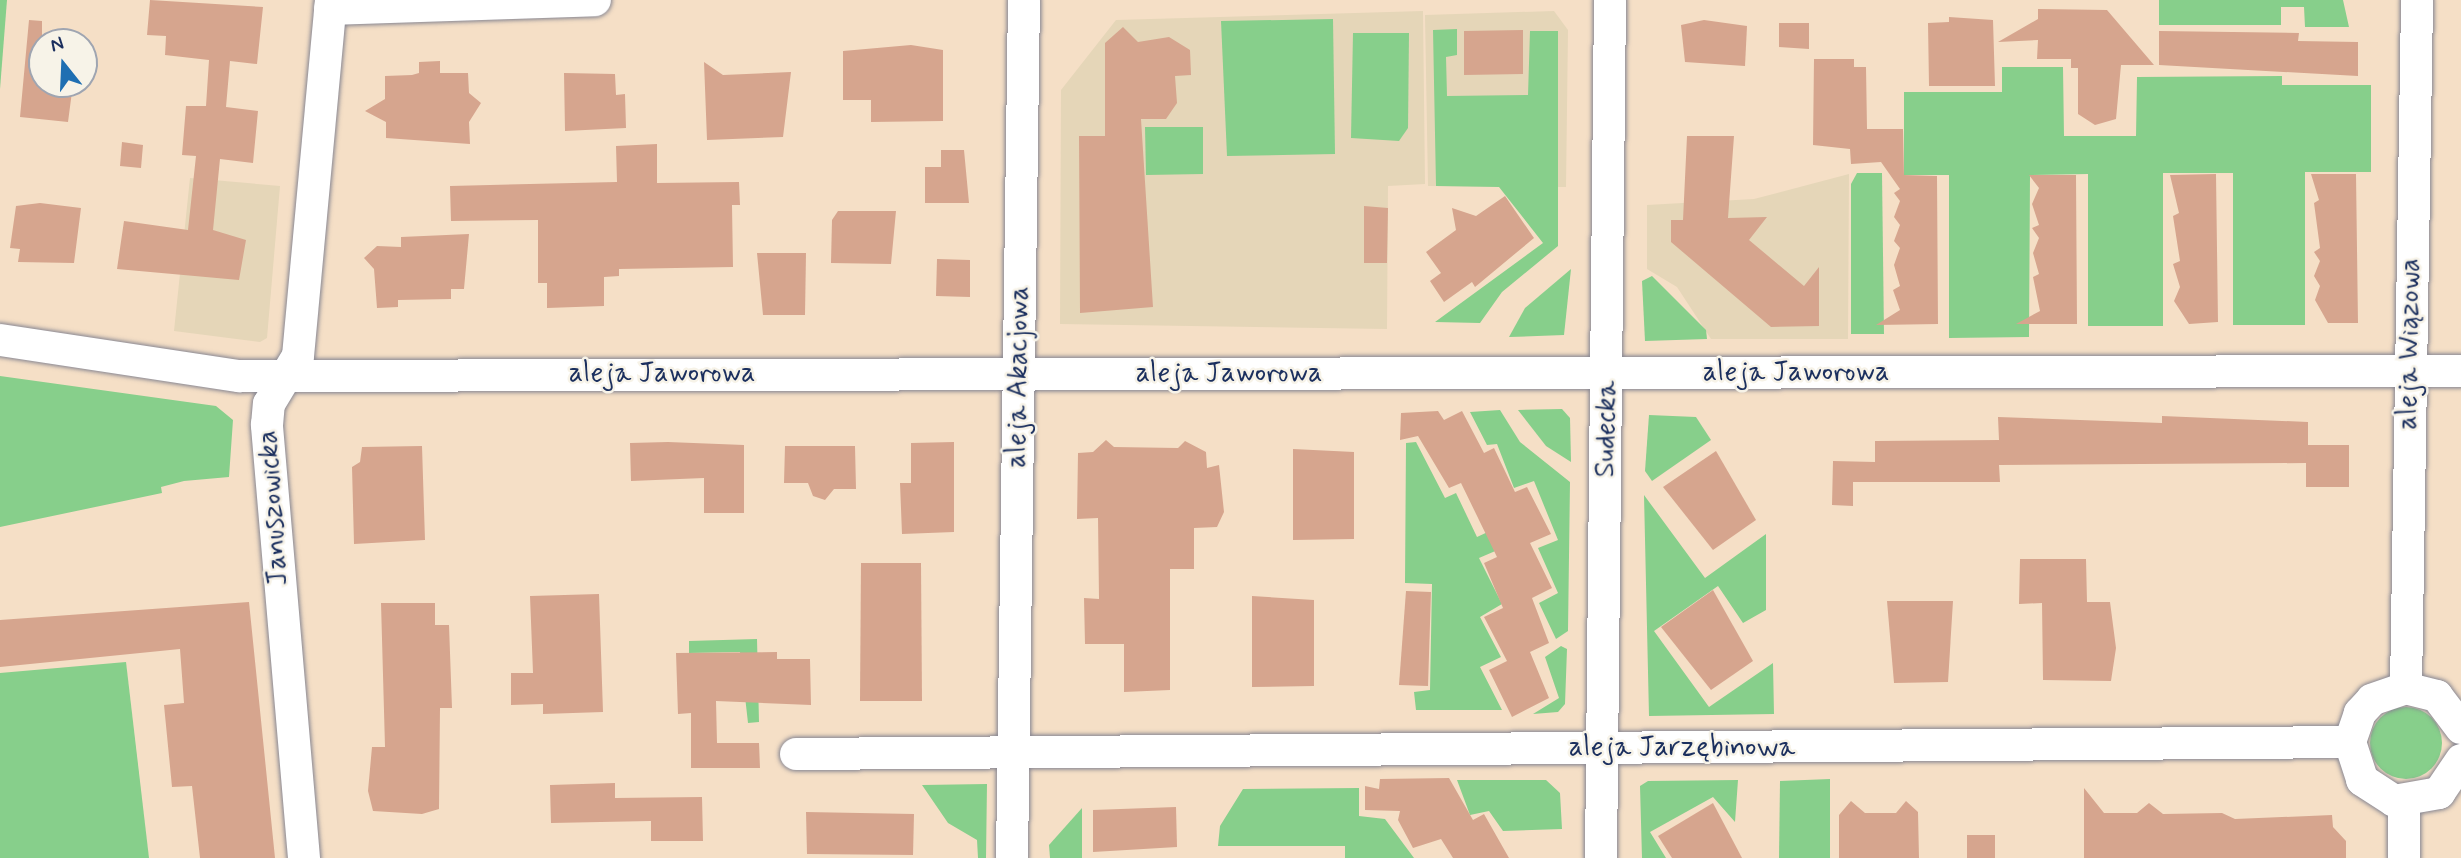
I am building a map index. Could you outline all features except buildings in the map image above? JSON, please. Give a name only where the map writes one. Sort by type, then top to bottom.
[{"type":"street","points":[[330,4],[595,0]]},
{"type":"street","name":"aleja Akacjowa","points":[[1012,858],[1024,0]]},
{"type":"street","name":"Sudecka","points":[[1601,858],[1610,0]]},
{"type":"street","name":"aleja Wiązowa","points":[[2406,688],[2417,0]]},
{"type":"street","name":"Januszowicka","points":[[304,858],[267,449],[270,404],[291,376],[298,356],[330,4]]},
{"type":"street","name":"aleja Jaworowa","points":[[0,340],[239,376],[2461,371]]},
{"type":"street","points":[[2461,728],[2437,696],[2406,688],[2372,700],[2360,713],[2350,742],[2361,780],[2374,792],[2404,802],[2439,793],[2461,760]]},
{"type":"street","name":"aleja Jarzębinowa","points":[[1013,753],[2350,742]]},
{"type":"street","points":[[796,754],[1013,753]]},
{"type":"street","points":[[2404,802],[2404,858]]},
{"type":"shaded area","points":[[1423,11],[1425,184],[1388,186],[1387,329],[1060,324],[1061,90],[1116,20]]},
{"type":"shaded area","points":[[1554,11],[1568,30],[1566,187],[1428,186],[1425,15]]},
{"type":"shaded area","points":[[1849,174],[1848,339],[1711,339],[1677,287],[1647,269],[1647,205],[1754,199]]},
{"type":"shaded area","points":[[190,178],[280,186],[267,338],[260,342],[174,331]]},
{"type":"green space","points":[[0,0],[7,0],[0,89]]},
{"type":"green space","points":[[2159,0],[2343,0],[2349,27],[2305,27],[2304,7],[2281,7],[2281,25],[2159,25]]},
{"type":"green space","points":[[1333,19],[1335,154],[1227,156],[1221,21]]},
{"type":"green space","points":[[1457,29],[1457,55],[1446,57],[1447,96],[1528,95],[1530,31],[1558,31],[1558,246],[1502,292],[1480,323],[1435,322],[1543,243],[1499,187],[1436,186],[1433,30]]},
{"type":"green space","points":[[1353,33],[1409,33],[1408,128],[1399,141],[1351,138]]},
{"type":"green space","points":[[2002,67],[2063,67],[2064,136],[2136,136],[2137,77],[2282,76],[2282,85],[2371,85],[2371,172],[2305,172],[2305,325],[2233,325],[2233,173],[2163,173],[2163,326],[2088,326],[2088,174],[2030,175],[2029,337],[1949,338],[1949,175],[1904,175],[1904,92],[2002,92]]},
{"type":"green space","points":[[1145,127],[1203,127],[1203,174],[1146,175]]},
{"type":"green space","points":[[1857,173],[1882,173],[1884,334],[1851,334],[1851,184]]},
{"type":"green space","points":[[1571,269],[1564,335],[1509,337],[1525,308]]},
{"type":"green space","points":[[1652,276],[1706,330],[1707,339],[1645,341],[1642,281]]},
{"type":"green space","points":[[0,376],[216,406],[233,420],[229,477],[184,481],[161,487],[162,493],[0,527]]},
{"type":"green space","points":[[1562,409],[1570,418],[1571,462],[1546,446],[1518,410]]},
{"type":"green space","points":[[1500,410],[1520,442],[1570,482],[1568,631],[1556,639],[1539,603],[1558,593],[1538,548],[1558,540],[1534,481],[1514,488],[1497,444],[1487,445],[1470,412]]},
{"type":"green space","points":[[1649,415],[1696,417],[1711,440],[1652,481],[1645,471]]},
{"type":"green space","points":[[1416,442],[1445,498],[1456,493],[1477,537],[1492,530],[1500,549],[1479,558],[1502,604],[1480,617],[1501,657],[1480,667],[1502,710],[1416,710],[1414,692],[1430,690],[1432,584],[1405,583],[1406,443]]},
{"type":"green space","points":[[1644,495],[1705,578],[1766,534],[1766,610],[1743,623],[1718,586],[1654,631],[1709,707],[1773,663],[1774,714],[1649,716]]},
{"type":"green space","points":[[757,639],[759,722],[748,723],[740,652],[689,653],[689,641]]},
{"type":"green space","points":[[1561,646],[1567,649],[1565,704],[1558,712],[1533,714],[1559,698],[1545,657]]},
{"type":"green space","points":[[126,662],[149,858],[0,858],[0,673]]},
{"type":"green space","points":[[2406,707],[2426,713],[2436,723],[2442,743],[2436,763],[2426,773],[2406,779],[2386,773],[2376,763],[2370,743],[2376,723],[2386,713]]},
{"type":"green space","points":[[1830,779],[1830,858],[1779,858],[1780,781]]},
{"type":"green space","points":[[1457,780],[1546,780],[1560,793],[1562,829],[1503,831],[1489,811],[1470,815]]},
{"type":"green space","points":[[1738,780],[1735,822],[1713,797],[1650,832],[1666,858],[1642,858],[1640,786],[1648,781]]},
{"type":"green space","points":[[987,784],[986,858],[978,858],[977,840],[948,823],[922,785]]},
{"type":"green space","points":[[1359,788],[1359,816],[1385,819],[1414,858],[1345,858],[1345,846],[1218,846],[1220,826],[1243,789]]},
{"type":"green space","points":[[1082,808],[1082,858],[1050,858],[1049,845]]}]
